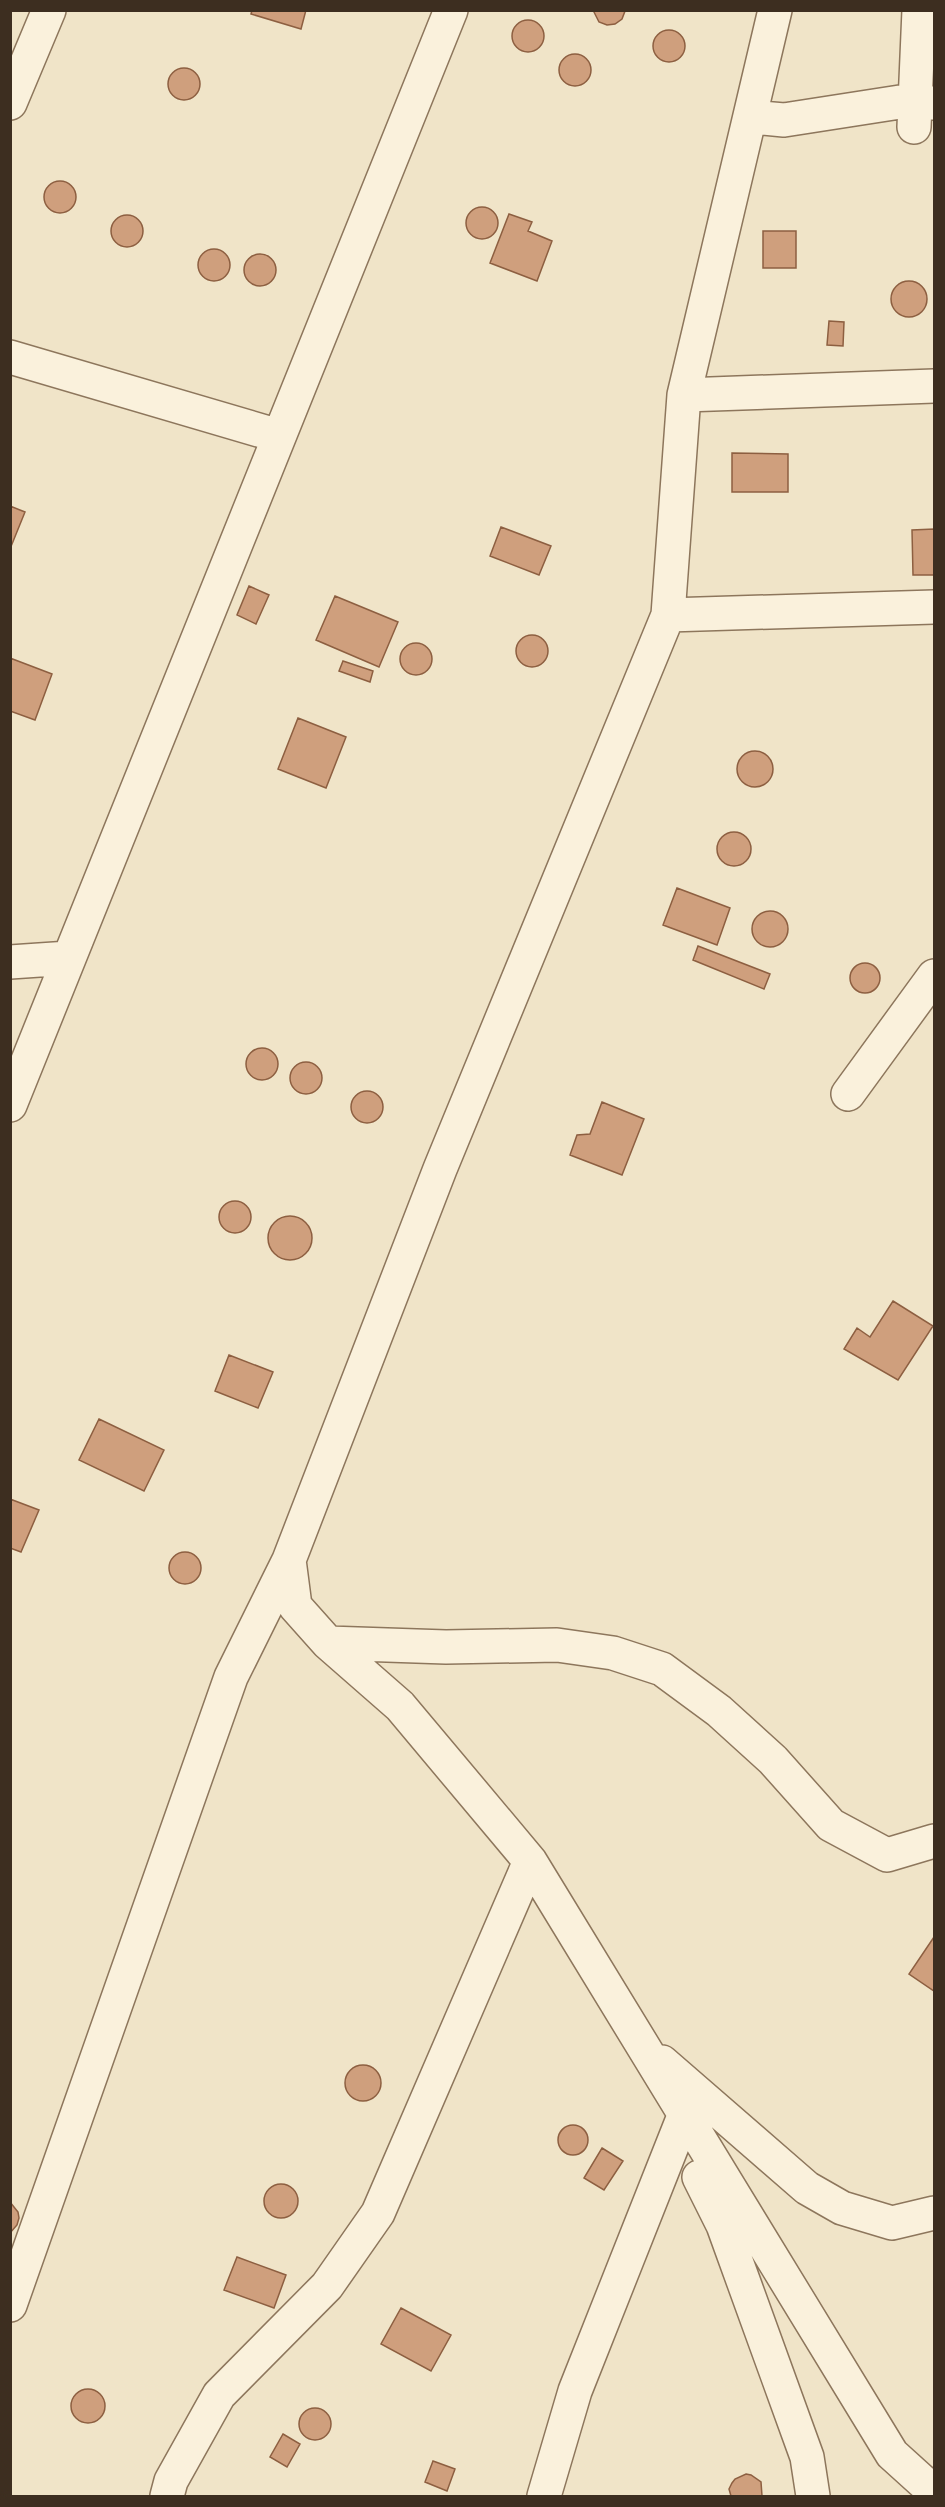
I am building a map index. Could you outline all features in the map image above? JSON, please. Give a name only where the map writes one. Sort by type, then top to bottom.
[{"type":"street","points":[[10,103],[49,10]]},
{"type":"street","points":[[10,1105],[451,10]]},
{"type":"street","points":[[10,2305],[231,1677],[289,1560],[440,1169],[668,615],[684,395],[775,10]]},
{"type":"street","points":[[751,117],[784,120],[900,102],[921,111],[919,10]]},
{"type":"street","points":[[10,357],[279,436]]},
{"type":"street","points":[[684,395],[934,386]]},
{"type":"street","points":[[668,615],[934,607]]},
{"type":"street","points":[[10,962],[69,958]]},
{"type":"street","points":[[848,1094],[934,976]]},
{"type":"street","points":[[289,1560],[296,1606],[328,1643],[400,1706],[530,1861],[641,2044],[680,2125],[723,2225],[807,2457],[813,2496]]},
{"type":"street","points":[[328,1643],[446,1647],[557,1645],[613,1653],[652,1665],[662,1669],[719,1711],[773,1760],[831,1825],[887,1855],[934,1840]]},
{"type":"street","points":[[166,2496],[171,2481],[219,2395],[327,2286],[378,2213],[530,1861]]},
{"type":"street","points":[[641,2044],[807,2188],[842,2208],[892,2223],[934,2213]]},
{"type":"street","points":[[680,2125],[917,2496]]},
{"type":"street","points":[[544,2496],[575,2391],[680,2125]]},
{"type":"street","points":[[892,2454],[934,2492]]},
{"type":"building","points":[[252,10],[306,10],[301,29],[251,14]]},
{"type":"building","points":[[593,10],[625,11],[622,19],[615,24],[607,25],[599,22]]},
{"type":"building","points":[[528,20],[539,25],[544,36],[539,47],[528,52],[517,47],[512,36],[517,25]]},
{"type":"building","points":[[669,30],[680,35],[685,46],[680,57],[669,62],[658,57],[653,46],[658,35]]},
{"type":"building","points":[[575,54],[586,59],[591,70],[586,81],[575,86],[564,81],[559,70],[564,59]]},
{"type":"building","points":[[184,68],[195,73],[200,84],[195,95],[184,100],[173,95],[168,84],[173,73]]},
{"type":"building","points":[[60,181],[71,186],[76,197],[71,208],[60,213],[49,208],[44,197],[49,186]]},
{"type":"building","points":[[482,207],[493,212],[498,223],[493,234],[482,239],[471,234],[466,223],[471,212]]},
{"type":"building","points":[[509,214],[532,222],[528,231],[552,241],[537,281],[490,263]]},
{"type":"building","points":[[127,215],[138,220],[143,231],[138,242],[127,247],[116,242],[111,231],[116,220]]},
{"type":"building","points":[[763,231],[796,231],[796,268],[763,268]]},
{"type":"building","points":[[214,249],[225,254],[230,265],[225,276],[214,281],[203,276],[198,265],[203,254]]},
{"type":"building","points":[[260,254],[271,259],[276,270],[271,281],[260,286],[249,281],[244,270],[249,259]]},
{"type":"building","points":[[909,281],[922,286],[927,299],[922,312],[909,317],[896,312],[891,299],[896,286]]},
{"type":"building","points":[[829,321],[844,322],[843,346],[827,345]]},
{"type":"building","points":[[732,453],[788,454],[788,492],[732,492]]},
{"type":"building","points":[[10,506],[25,512],[10,549]]},
{"type":"building","points":[[501,527],[551,546],[539,575],[490,556]]},
{"type":"building","points":[[934,529],[934,575],[913,575],[912,530]]},
{"type":"building","points":[[249,586],[269,595],[256,624],[237,615]]},
{"type":"building","points":[[335,596],[398,622],[379,667],[316,640]]},
{"type":"building","points":[[532,635],[543,640],[548,651],[543,662],[532,667],[521,662],[516,651],[521,640]]},
{"type":"building","points":[[416,643],[427,648],[432,659],[427,670],[416,675],[405,670],[400,659],[405,648]]},
{"type":"building","points":[[10,658],[52,674],[35,720],[10,711]]},
{"type":"building","points":[[343,661],[373,671],[370,682],[339,671]]},
{"type":"building","points":[[298,718],[346,737],[326,788],[278,769]]},
{"type":"building","points":[[755,751],[767,757],[773,769],[767,781],[755,787],[743,781],[737,769],[743,757]]},
{"type":"building","points":[[734,832],[746,837],[751,849],[746,861],[734,866],[722,861],[717,849],[722,837]]},
{"type":"building","points":[[677,888],[730,908],[717,945],[663,925]]},
{"type":"building","points":[[770,911],[783,916],[788,929],[783,942],[770,947],[757,942],[752,929],[757,916]]},
{"type":"building","points":[[698,946],[770,974],[764,989],[693,960]]},
{"type":"building","points":[[865,963],[876,967],[880,978],[876,989],[865,993],[854,989],[850,978],[854,967]]},
{"type":"building","points":[[262,1048],[273,1053],[278,1064],[273,1075],[262,1080],[251,1075],[246,1064],[251,1053]]},
{"type":"building","points":[[306,1062],[317,1067],[322,1078],[317,1089],[306,1094],[295,1089],[290,1078],[295,1067]]},
{"type":"building","points":[[367,1091],[378,1096],[383,1107],[378,1118],[367,1123],[356,1118],[351,1107],[356,1096]]},
{"type":"building","points":[[602,1102],[644,1119],[622,1175],[570,1155],[577,1135],[590,1134]]},
{"type":"building","points":[[235,1201],[246,1206],[251,1217],[246,1228],[235,1233],[224,1228],[219,1217],[224,1206]]},
{"type":"building","points":[[290,1216],[305,1223],[312,1238],[305,1253],[290,1260],[275,1253],[268,1238],[275,1223]]},
{"type":"building","points":[[893,1301],[933,1326],[898,1380],[844,1349],[857,1328],[870,1337]]},
{"type":"building","points":[[229,1355],[273,1372],[258,1408],[215,1391]]},
{"type":"building","points":[[99,1419],[164,1450],[144,1491],[79,1460]]},
{"type":"building","points":[[10,1499],[39,1510],[21,1552],[10,1548]]},
{"type":"building","points":[[185,1552],[196,1557],[201,1568],[196,1579],[185,1584],[174,1579],[169,1568],[174,1557]]},
{"type":"building","points":[[934,1937],[934,1991],[909,1974]]},
{"type":"building","points":[[363,2065],[376,2070],[381,2083],[376,2096],[363,2101],[350,2096],[345,2083],[350,2070]]},
{"type":"building","points":[[573,2125],[579,2126],[587,2134],[587,2146],[579,2154],[573,2155],[567,2154],[559,2146],[558,2140],[559,2134],[567,2126]]},
{"type":"building","points":[[602,2148],[623,2161],[604,2190],[584,2178]]},
{"type":"building","points":[[281,2184],[293,2189],[298,2201],[293,2213],[281,2218],[269,2213],[264,2201],[269,2189]]},
{"type":"building","points":[[10,2202],[18,2212],[19,2218],[17,2225],[10,2233]]},
{"type":"building","points":[[237,2257],[286,2275],[274,2308],[224,2290]]},
{"type":"building","points":[[401,2308],[451,2335],[431,2371],[381,2344]]},
{"type":"building","points":[[88,2389],[100,2394],[105,2406],[100,2418],[88,2423],[76,2418],[71,2406],[76,2394]]},
{"type":"building","points":[[315,2408],[327,2412],[331,2424],[327,2436],[315,2440],[303,2436],[299,2424],[303,2412]]},
{"type":"building","points":[[283,2434],[300,2444],[287,2467],[270,2457]]},
{"type":"building","points":[[433,2461],[455,2469],[447,2491],[425,2482]]},
{"type":"building","points":[[746,2474],[761,2482],[762,2496],[731,2496],[729,2489],[732,2483]]}]
